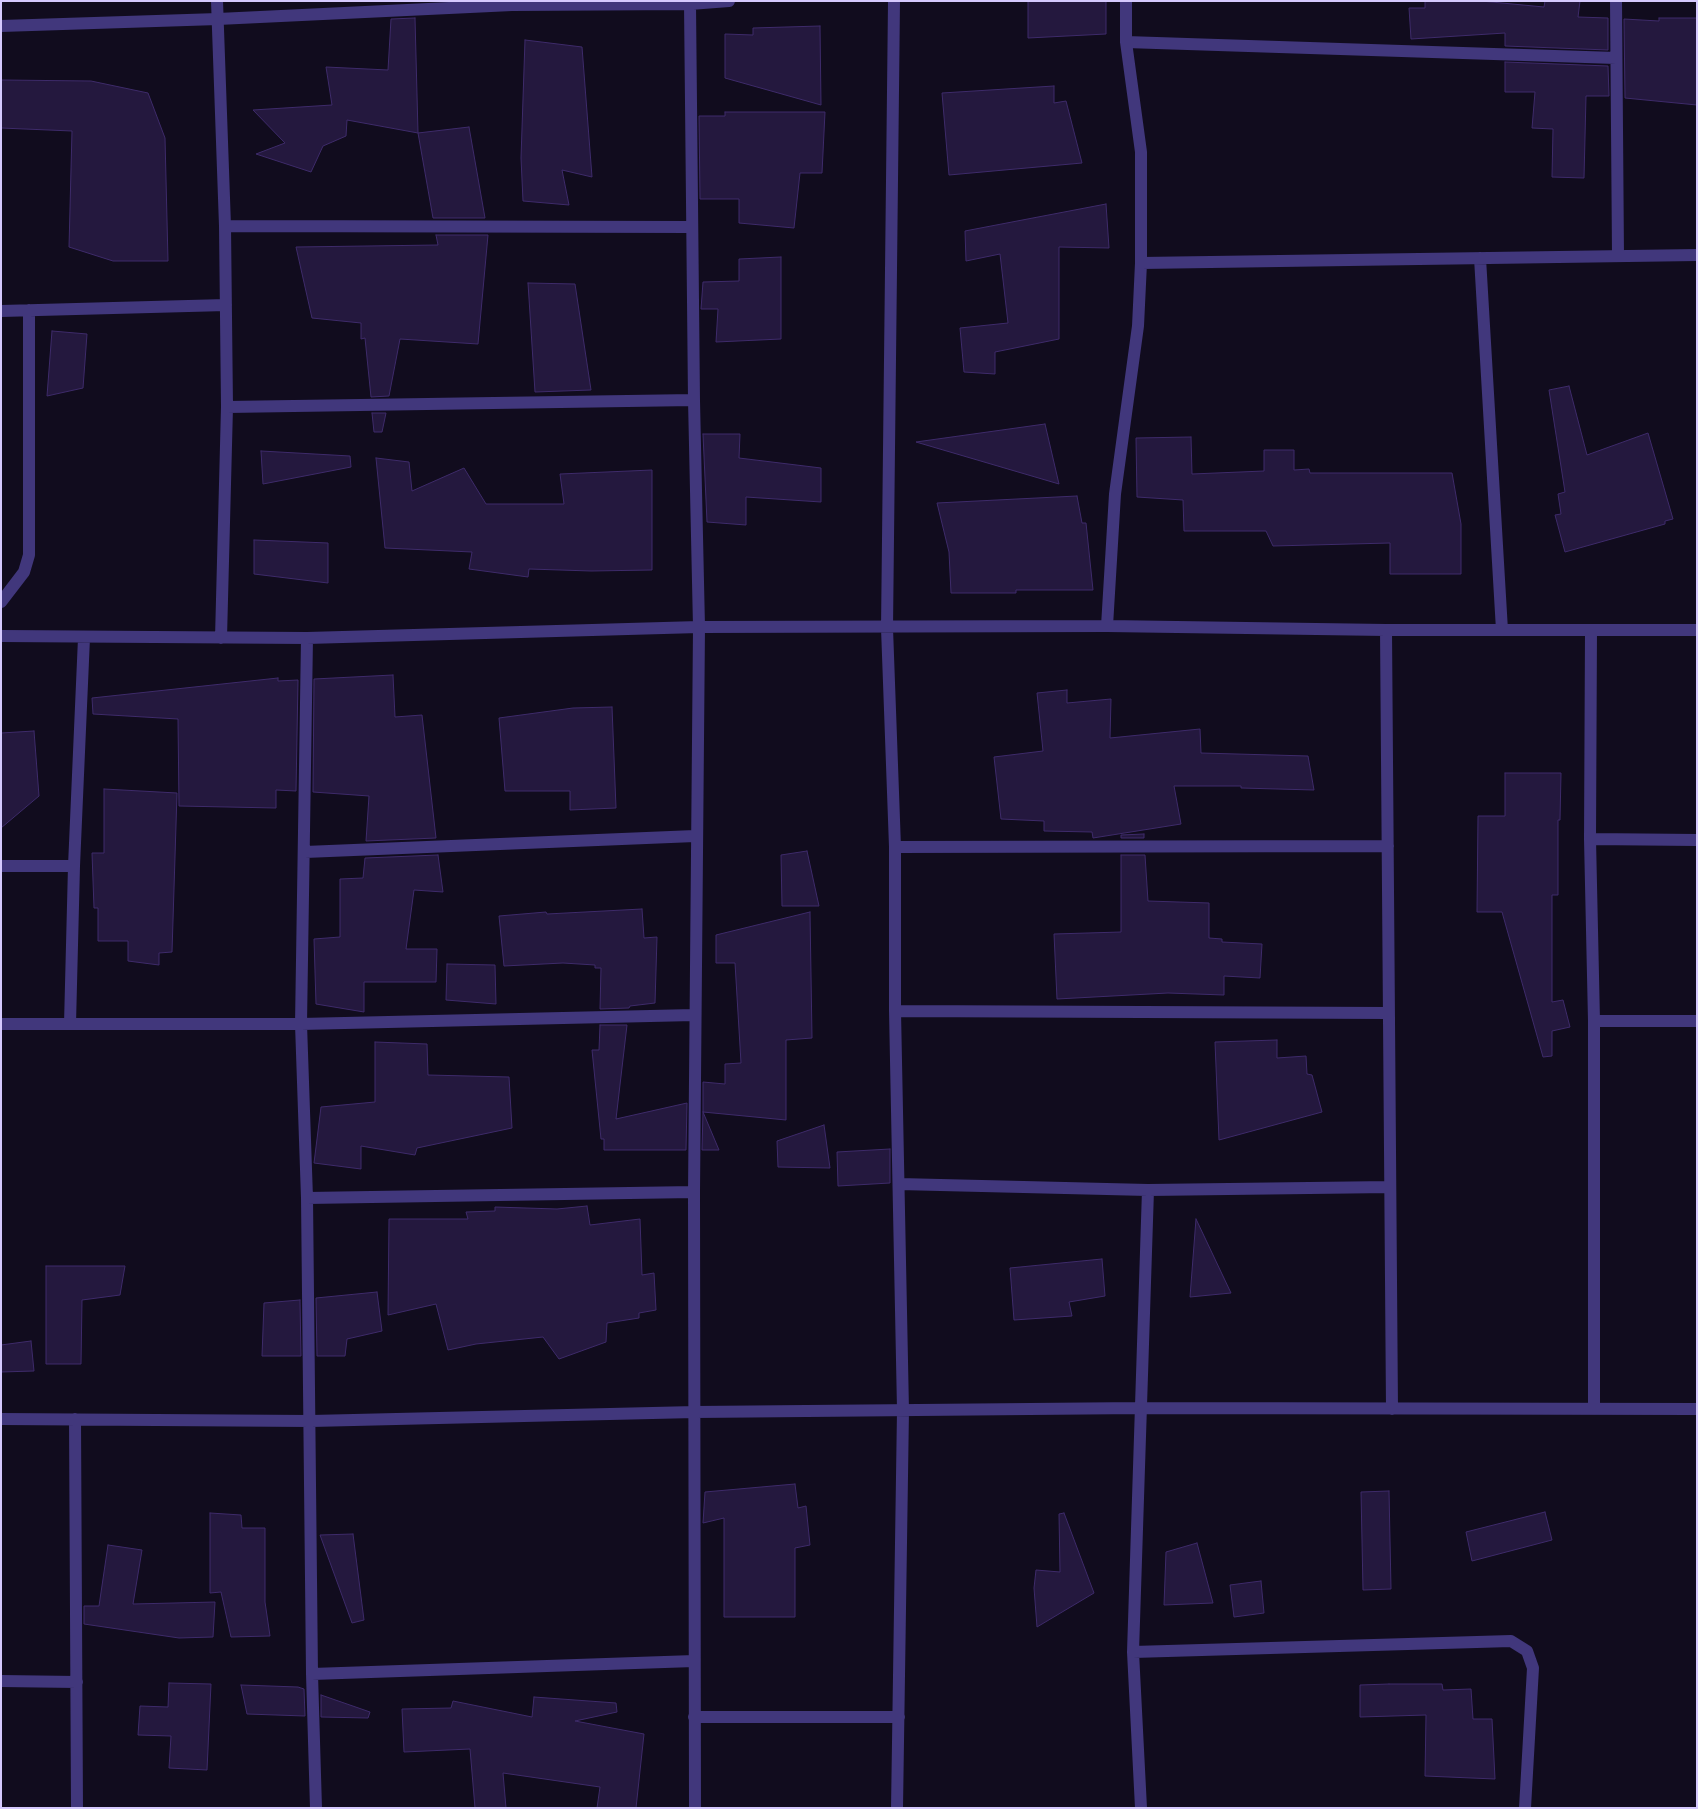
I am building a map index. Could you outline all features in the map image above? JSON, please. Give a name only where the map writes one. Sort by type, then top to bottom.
[{"type":"street","points":[[217,1],[225,226],[227,407],[221,638]]},
{"type":"street","points":[[1,26],[218,19],[512,3],[690,4],[729,1]]},
{"type":"street","points":[[894,1],[887,628],[895,847],[895,1011],[903,1410],[897,1808]]},
{"type":"street","points":[[1107,626],[1115,494],[1137,335],[1141,263],[1141,152],[1126,42],[1126,1]]},
{"type":"street","points":[[1616,1],[1618,256]]},
{"type":"street","points":[[690,4],[694,400],[699,627],[694,1014],[695,1808]]},
{"type":"street","points":[[1126,42],[1616,58]]},
{"type":"street","points":[[225,226],[692,227]]},
{"type":"street","points":[[1141,263],[1697,255]]},
{"type":"street","points":[[1480,258],[1502,630]]},
{"type":"street","points":[[1,311],[226,306]]},
{"type":"street","points":[[1,602],[24,572],[30,554],[30,310]]},
{"type":"street","points":[[227,407],[694,400]]},
{"type":"street","points":[[1,636],[307,638],[699,627],[1107,626],[1386,630],[1697,630]]},
{"type":"street","points":[[1386,630],[1392,1409]]},
{"type":"street","points":[[1590,630],[1590,839],[1594,1021],[1594,1409]]},
{"type":"street","points":[[70,1024],[74,866],[84,638]]},
{"type":"street","points":[[307,638],[301,1024],[307,1198],[311,1421],[312,1674],[316,1808]]},
{"type":"street","points":[[305,852],[695,836]]},
{"type":"street","points":[[1590,839],[1697,840]]},
{"type":"street","points":[[895,847],[1388,846]]},
{"type":"street","points":[[1,866],[74,866]]},
{"type":"street","points":[[895,1011],[1389,1013]]},
{"type":"street","points":[[1,1024],[301,1024],[694,1014]]},
{"type":"street","points":[[1594,1021],[1697,1021]]},
{"type":"street","points":[[899,1184],[1148,1190],[1390,1187]]},
{"type":"street","points":[[1141,1808],[1133,1652],[1148,1190]]},
{"type":"street","points":[[307,1198],[694,1192]]},
{"type":"street","points":[[1,1419],[311,1421],[695,1412],[1141,1408],[1697,1409]]},
{"type":"street","points":[[75,1418],[77,1808]]},
{"type":"street","points":[[1133,1652],[1510,1640],[1527,1651],[1534,1668],[1526,1808]]},
{"type":"street","points":[[312,1674],[694,1661]]},
{"type":"street","points":[[1,1681],[76,1682]]},
{"type":"street","points":[[694,1717],[899,1717]]},
{"type":"building","points":[[1028,1],[1106,1],[1106,34],[1028,38]]},
{"type":"building","points":[[1425,1],[1481,1],[1544,7],[1545,1],[1580,1],[1578,17],[1608,18],[1608,50],[1505,46],[1505,33],[1411,39],[1409,8],[1425,8]]},
{"type":"building","points":[[415,18],[418,133],[347,120],[346,136],[323,146],[311,172],[256,154],[285,143],[253,110],[332,105],[326,67],[388,70],[391,19]]},
{"type":"building","points":[[1659,18],[1697,18],[1697,105],[1625,98],[1624,19],[1659,21]]},
{"type":"building","points":[[820,26],[821,105],[725,78],[725,34],[753,35],[753,28]]},
{"type":"building","points":[[525,40],[582,47],[592,177],[562,170],[569,205],[523,201],[521,158]]},
{"type":"building","points":[[1505,62],[1608,66],[1609,96],[1586,96],[1584,178],[1552,177],[1553,129],[1532,128],[1535,92],[1505,92]]},
{"type":"building","points":[[1,80],[91,81],[148,93],[165,138],[168,261],[113,261],[69,247],[72,131],[1,128]]},
{"type":"building","points":[[1054,86],[1054,103],[1066,101],[1082,163],[949,175],[942,93]]},
{"type":"building","points":[[725,112],[825,112],[822,173],[800,173],[794,228],[739,223],[739,199],[700,199],[699,116],[725,116]]},
{"type":"building","points":[[469,127],[485,218],[433,218],[418,133]]},
{"type":"building","points":[[1106,204],[1109,248],[1059,247],[1059,339],[995,352],[995,374],[964,372],[960,328],[1008,323],[1000,254],[966,261],[965,231]]},
{"type":"building","points":[[436,235],[488,235],[478,344],[400,339],[389,396],[371,397],[365,338],[361,339],[361,323],[312,318],[296,247],[438,245]]},
{"type":"building","points":[[781,257],[781,339],[716,342],[718,309],[701,309],[703,282],[739,281],[739,259]]},
{"type":"building","points":[[528,283],[575,284],[591,390],[535,392]]},
{"type":"building","points":[[52,331],[87,334],[83,388],[47,396]]},
{"type":"building","points":[[1569,386],[1587,455],[1648,433],[1673,519],[1665,521],[1665,524],[1565,552],[1555,515],[1561,514],[1558,494],[1565,492],[1549,390]]},
{"type":"building","points":[[372,413],[386,413],[382,432],[374,432]]},
{"type":"building","points":[[1045,424],[1059,484],[916,442]]},
{"type":"building","points":[[703,434],[740,434],[739,458],[821,468],[821,502],[746,497],[746,525],[707,522]]},
{"type":"building","points":[[1191,437],[1192,474],[1264,471],[1264,450],[1294,450],[1294,470],[1309,469],[1310,473],[1452,473],[1461,524],[1461,574],[1390,574],[1390,543],[1273,546],[1266,531],[1184,531],[1183,500],[1137,497],[1136,438]]},
{"type":"building","points":[[261,451],[350,456],[351,467],[263,484]]},
{"type":"building","points":[[376,458],[409,462],[412,491],[464,468],[486,504],[564,504],[560,474],[652,470],[652,570],[529,569],[528,577],[469,569],[472,552],[385,548]]},
{"type":"building","points":[[1077,496],[1082,523],[1086,523],[1093,590],[1016,590],[1016,593],[951,593],[949,552],[937,503]]},
{"type":"building","points":[[254,540],[328,543],[328,583],[254,574]]},
{"type":"building","points":[[393,675],[395,717],[422,715],[436,838],[366,841],[369,796],[313,792],[314,679]]},
{"type":"building","points":[[278,678],[278,681],[298,680],[296,791],[276,790],[276,808],[179,806],[178,719],[93,714],[92,698]]},
{"type":"building","points":[[1067,690],[1067,703],[1111,699],[1110,738],[1200,729],[1201,753],[1308,756],[1314,790],[1241,788],[1241,786],[1174,786],[1181,824],[1093,838],[1092,832],[1044,831],[1044,821],[1001,819],[994,757],[1043,751],[1037,693]]},
{"type":"building","points":[[612,707],[616,808],[570,810],[570,791],[505,791],[499,718],[573,708]]},
{"type":"building","points":[[34,731],[39,796],[1,828],[1,733]]},
{"type":"building","points":[[1505,773],[1561,773],[1560,820],[1558,820],[1558,895],[1552,895],[1552,1002],[1563,1000],[1570,1027],[1552,1031],[1552,1056],[1543,1057],[1502,912],[1477,912],[1478,816],[1505,816]]},
{"type":"building","points":[[104,789],[177,793],[172,952],[159,953],[159,965],[128,961],[128,941],[98,941],[98,908],[94,908],[92,853],[104,853]]},
{"type":"building","points":[[1144,834],[1144,838],[1121,838],[1121,835]]},
{"type":"building","points":[[807,851],[819,906],[782,906],[781,855]]},
{"type":"building","points":[[438,855],[443,892],[414,890],[406,949],[437,949],[436,982],[364,982],[364,1012],[316,1004],[314,939],[340,937],[340,879],[363,878],[365,858]]},
{"type":"building","points":[[1121,855],[1145,855],[1148,901],[1209,903],[1209,938],[1222,939],[1222,942],[1262,944],[1260,978],[1224,976],[1224,995],[1168,993],[1057,999],[1054,934],[1121,932]]},
{"type":"building","points":[[642,909],[644,938],[657,937],[655,1003],[630,1006],[629,1008],[600,1009],[601,968],[595,968],[595,965],[563,963],[504,966],[499,916],[546,912],[547,914]]},
{"type":"building","points":[[810,912],[812,1038],[786,1040],[786,1120],[703,1112],[703,1082],[725,1084],[725,1064],[741,1063],[735,963],[716,963],[716,935]]},
{"type":"building","points":[[447,964],[495,965],[496,1004],[446,1000]]},
{"type":"building","points":[[600,1025],[627,1025],[616,1119],[687,1103],[686,1150],[604,1150],[604,1139],[601,1139],[592,1050],[599,1050]]},
{"type":"building","points":[[1277,1040],[1277,1058],[1306,1056],[1307,1074],[1312,1075],[1322,1112],[1219,1140],[1215,1042]]},
{"type":"building","points":[[375,1042],[427,1044],[428,1075],[509,1077],[512,1128],[417,1148],[415,1155],[361,1146],[361,1169],[314,1163],[321,1107],[375,1102]]},
{"type":"building","points":[[703,1112],[719,1150],[702,1150]]},
{"type":"building","points":[[824,1125],[830,1168],[778,1167],[777,1141]]},
{"type":"building","points":[[890,1149],[890,1183],[838,1186],[837,1152]]},
{"type":"building","points":[[587,1206],[590,1225],[640,1219],[642,1275],[654,1273],[656,1310],[639,1313],[639,1318],[607,1323],[606,1342],[559,1359],[543,1337],[476,1344],[448,1350],[436,1304],[388,1315],[389,1219],[468,1219],[466,1212],[495,1211],[495,1207],[557,1209]]},
{"type":"building","points":[[1196,1219],[1231,1293],[1190,1297]]},
{"type":"building","points":[[1102,1259],[1105,1296],[1069,1302],[1072,1316],[1014,1320],[1010,1268]]},
{"type":"building","points":[[46,1266],[125,1266],[120,1295],[82,1300],[81,1364],[46,1364]]},
{"type":"building","points":[[377,1292],[382,1331],[347,1339],[345,1356],[317,1356],[316,1298]]},
{"type":"building","points":[[300,1300],[301,1356],[262,1356],[264,1303]]},
{"type":"building","points":[[31,1341],[34,1371],[1,1372],[1,1345]]},
{"type":"building","points":[[795,1484],[798,1508],[806,1506],[810,1545],[795,1548],[795,1617],[724,1617],[724,1518],[703,1523],[705,1492]]},
{"type":"building","points":[[1389,1491],[1391,1589],[1363,1590],[1361,1492]]},
{"type":"building","points":[[1545,1512],[1552,1540],[1472,1561],[1466,1532]]},
{"type":"building","points":[[210,1513],[241,1515],[242,1528],[265,1528],[265,1602],[270,1636],[231,1637],[221,1592],[210,1593]]},
{"type":"building","points":[[1064,1513],[1094,1593],[1037,1627],[1034,1588],[1036,1570],[1060,1572],[1059,1514]]},
{"type":"building","points":[[353,1534],[364,1620],[352,1623],[320,1535]]},
{"type":"building","points":[[1197,1543],[1213,1603],[1164,1605],[1166,1552]]},
{"type":"building","points":[[108,1545],[142,1550],[133,1604],[215,1602],[213,1637],[179,1638],[84,1624],[84,1606],[99,1606]]},
{"type":"building","points":[[1261,1581],[1264,1613],[1234,1617],[1230,1585]]},
{"type":"building","points":[[169,1683],[211,1684],[207,1770],[169,1768],[171,1736],[138,1735],[140,1706],[168,1707]]},
{"type":"building","points":[[1442,1684],[1443,1690],[1471,1689],[1473,1719],[1492,1719],[1495,1779],[1425,1776],[1426,1715],[1360,1717],[1360,1685]]},
{"type":"building","points":[[241,1685],[298,1687],[304,1689],[305,1716],[247,1714]]},
{"type":"building","points":[[321,1695],[370,1712],[368,1718],[321,1717]]},
{"type":"building","points":[[534,1697],[616,1703],[617,1712],[575,1721],[644,1734],[636,1808],[597,1808],[600,1787],[503,1773],[506,1808],[475,1808],[470,1749],[404,1752],[402,1709],[451,1708],[453,1701],[532,1717]]}]
